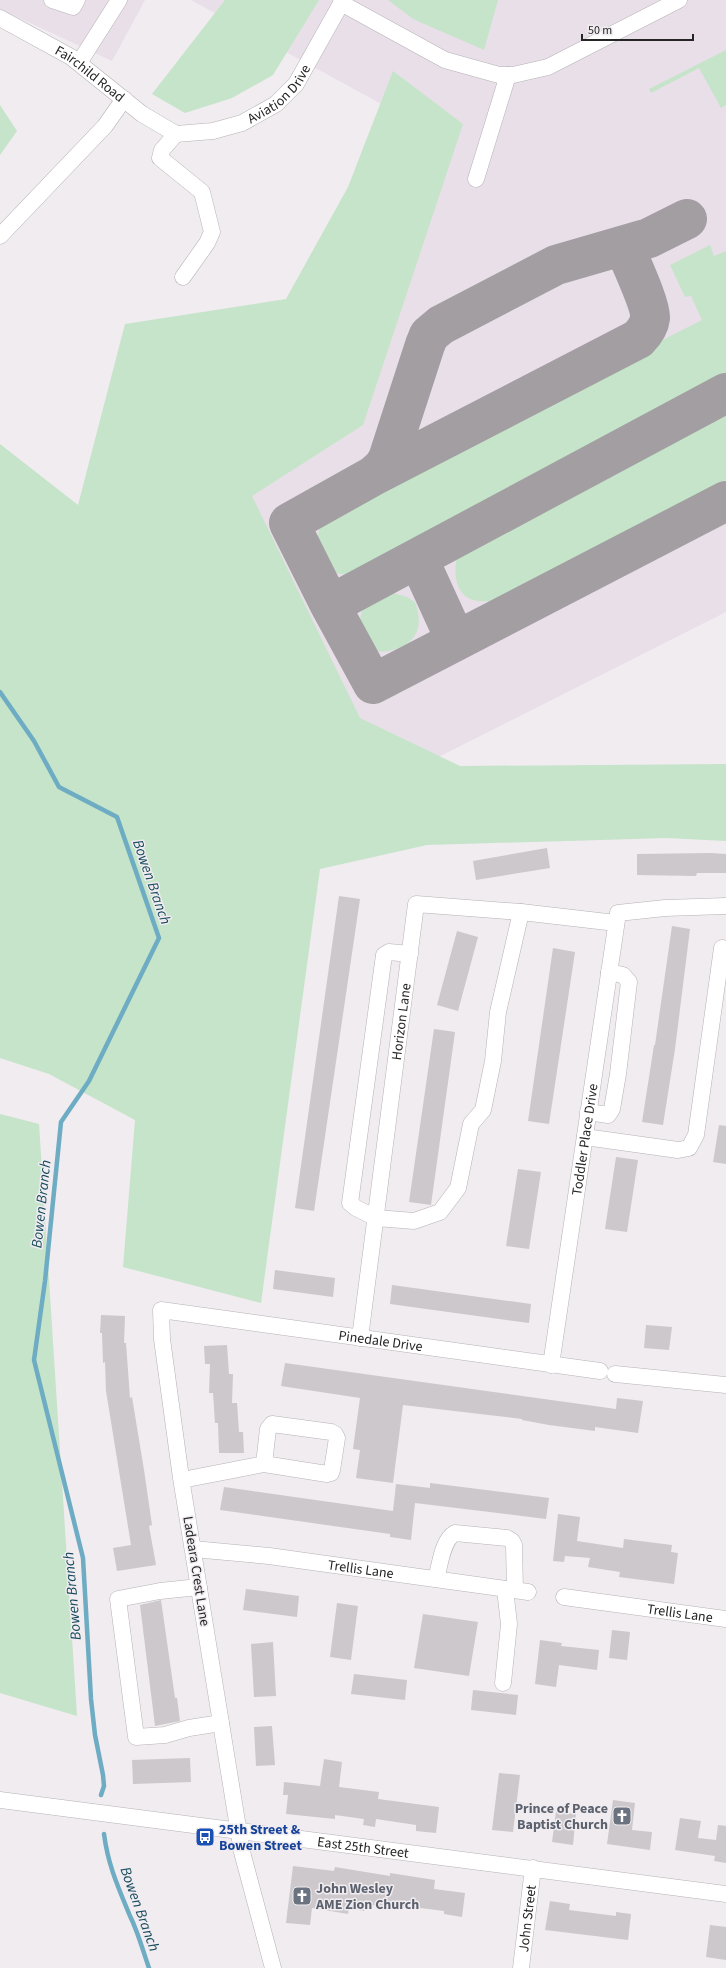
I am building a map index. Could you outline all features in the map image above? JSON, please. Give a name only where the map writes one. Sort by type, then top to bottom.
[{"type":"street","points":[[52,0],[73,7],[78,0]]},
{"type":"street","points":[[79,63],[119,0]]},
{"type":"street","points":[[342,1],[445,60],[499,75],[508,75],[528,73],[548,67],[678,0]]},
{"type":"street","name":"Aviation Drive","points":[[176,134],[213,131],[242,122],[276,104],[296,84],[342,1]]},
{"type":"street","name":"Fairchild Road","points":[[0,18],[71,57],[142,114],[176,134]]},
{"type":"street","points":[[476,180],[508,75]]},
{"type":"street","points":[[0,236],[105,126],[124,100]]},
{"type":"street","points":[[176,134],[162,150],[160,158],[202,192],[212,232],[207,243],[183,277]]},
{"type":"street","name":"Horizon Lane","points":[[360,1338],[416,904],[617,918],[664,908],[726,906]]},
{"type":"street","points":[[410,954],[389,952],[384,955],[350,1203],[356,1208],[376,1218],[414,1221],[440,1212],[458,1188],[472,1124],[482,1110],[493,1061],[498,1012],[521,912]]},
{"type":"street","name":"Toddler Place Drive","points":[[551,1365],[617,918]]},
{"type":"street","points":[[585,1137],[678,1150],[689,1148],[696,1135],[722,948]]},
{"type":"street","points":[[588,1112],[608,1115],[612,1109],[618,1074],[629,982],[623,975],[609,972]]},
{"type":"street","name":"Pinedale Drive","points":[[161,1310],[600,1371]]},
{"type":"street","name":"Ladeara Crest Lane","points":[[161,1310],[162,1339],[182,1480],[242,1852],[273,1968]]},
{"type":"street","points":[[615,1374],[726,1385]]},
{"type":"street","points":[[182,1480],[264,1464],[323,1474],[331,1473],[336,1438],[335,1434],[331,1432],[272,1424],[268,1429],[264,1464]]},
{"type":"street","points":[[436,1579],[446,1543],[450,1535],[455,1533],[507,1538],[512,1541],[514,1545],[516,1590],[509,1624],[503,1683]]},
{"type":"street","name":"Trellis Lane","points":[[194,1549],[269,1556],[516,1590]]},
{"type":"street","points":[[199,1587],[160,1591],[118,1599],[136,1737],[165,1735],[189,1728],[221,1723]]},
{"type":"street","name":"Trellis Lane","points":[[564,1597],[726,1619]]},
{"type":"street","name":"East 25th Street","points":[[0,1800],[726,1894]]},
{"type":"street","name":"John Street","points":[[521,1968],[533,1868]]},
{"type":"shaded area","points":[[0,0],[145,0],[112,61],[0,9]]},
{"type":"shaded area","points":[[191,0],[726,0],[726,612],[361,796],[252,496],[396,112]]},
{"type":"green space","points":[[225,0],[319,0],[273,75],[232,98],[185,113],[152,94]]},
{"type":"green space","points":[[388,0],[498,0],[484,50],[413,19]]},
{"type":"green space","points":[[726,50],[726,105],[721,108],[699,68],[651,93],[649,89]]},
{"type":"green space","points":[[393,71],[463,124],[363,425],[252,496],[360,718],[460,766],[726,764],[726,841],[667,838],[427,845],[320,869],[261,1303],[123,1267],[135,1120],[49,1074],[0,1058],[0,444],[78,505],[125,324],[286,299],[348,187]]},
{"type":"green space","points":[[0,105],[17,131],[0,155]]},
{"type":"green space","points":[[710,245],[714,256],[726,251],[726,386],[356,576],[335,573],[320,560],[316,545],[319,530],[335,510],[358,495],[702,320],[691,296],[685,297],[670,265]]},
{"type":"green space","points":[[726,413],[726,480],[493,601],[475,601],[462,593],[457,582],[456,575],[457,556]]},
{"type":"green space","points":[[390,592],[407,597],[415,602],[419,618],[417,632],[409,643],[402,647],[384,652],[375,650],[365,641],[360,628],[360,621],[364,607],[370,600]]},
{"type":"green space","points":[[0,1114],[39,1124],[77,1716],[0,1693]]},
{"type":"building","points":[[547,848],[550,868],[476,880],[473,861]]},
{"type":"building","points":[[637,854],[726,854],[726,873],[697,873],[696,876],[637,875]]},
{"type":"building","points":[[339,896],[360,899],[314,1211],[295,1208]]},
{"type":"building","points":[[672,926],[690,929],[675,1049],[663,1125],[642,1122],[655,1045]]},
{"type":"building","points":[[457,931],[478,937],[458,1011],[437,1005]]},
{"type":"building","points":[[553,948],[575,952],[549,1124],[528,1121]]},
{"type":"building","points":[[434,1029],[455,1032],[431,1205],[409,1202]]},
{"type":"building","points":[[719,1125],[726,1126],[726,1164],[713,1162]]},
{"type":"building","points":[[616,1157],[638,1160],[627,1232],[605,1229]]},
{"type":"building","points":[[518,1169],[541,1172],[529,1249],[506,1246]]},
{"type":"building","points":[[275,1270],[335,1278],[333,1297],[273,1289]]},
{"type":"building","points":[[392,1285],[531,1304],[529,1323],[390,1304]]},
{"type":"building","points":[[101,1315],[125,1316],[124,1343],[126,1343],[130,1398],[132,1397],[144,1470],[152,1525],[149,1526],[156,1565],[117,1571],[113,1548],[131,1545],[106,1391],[102,1333],[100,1333]]},
{"type":"building","points":[[646,1325],[672,1327],[669,1350],[644,1348]]},
{"type":"building","points":[[227,1345],[229,1374],[233,1374],[232,1403],[237,1403],[239,1432],[243,1432],[244,1453],[219,1453],[218,1423],[215,1423],[213,1393],[209,1393],[210,1364],[205,1364],[204,1346]]},
{"type":"building","points":[[285,1363],[616,1409],[617,1398],[643,1401],[638,1433],[595,1427],[595,1431],[549,1425],[522,1419],[403,1405],[393,1483],[356,1478],[360,1450],[353,1449],[360,1398],[281,1386]]},
{"type":"building","points":[[430,1483],[549,1498],[546,1519],[415,1503],[411,1540],[390,1537],[390,1534],[220,1510],[224,1487],[393,1511],[396,1484],[430,1488]]},
{"type":"building","points":[[558,1514],[580,1517],[577,1541],[623,1548],[624,1539],[672,1545],[671,1552],[678,1553],[674,1584],[619,1577],[620,1572],[588,1567],[590,1558],[565,1556],[564,1562],[553,1561]]},
{"type":"building","points":[[246,1589],[299,1596],[297,1617],[243,1610]]},
{"type":"building","points":[[161,1600],[175,1698],[177,1698],[180,1721],[155,1726],[140,1605]]},
{"type":"building","points":[[337,1603],[358,1606],[351,1660],[330,1657]]},
{"type":"building","points":[[423,1614],[478,1622],[469,1676],[414,1668]]},
{"type":"building","points":[[612,1630],[630,1632],[627,1660],[609,1658]]},
{"type":"building","points":[[540,1640],[562,1643],[561,1646],[599,1650],[597,1670],[559,1665],[556,1687],[535,1684]]},
{"type":"building","points":[[273,1642],[276,1696],[254,1697],[251,1644]]},
{"type":"building","points":[[354,1674],[407,1680],[405,1700],[351,1694]]},
{"type":"building","points":[[473,1690],[518,1695],[516,1715],[471,1710]]},
{"type":"building","points":[[272,1726],[275,1765],[256,1766],[254,1727]]},
{"type":"building","points":[[190,1758],[191,1782],[133,1784],[132,1760]]},
{"type":"building","points":[[324,1759],[342,1762],[339,1787],[379,1792],[378,1799],[439,1807],[436,1833],[416,1831],[416,1825],[376,1819],[375,1827],[363,1825],[364,1819],[335,1815],[335,1819],[286,1814],[288,1795],[283,1795],[284,1782],[320,1786]]},
{"type":"building","points":[[499,1773],[520,1775],[513,1832],[492,1830]]},
{"type":"building","name":"Prince of Peace Baptist Church","points":[[613,1800],[635,1803],[632,1830],[652,1832],[650,1850],[607,1844]]},
{"type":"building","points":[[556,1812],[576,1814],[573,1845],[552,1842]]},
{"type":"building","points":[[680,1818],[701,1821],[698,1838],[716,1840],[718,1825],[726,1826],[726,1863],[714,1861],[715,1856],[675,1850]]},
{"type":"building","points":[[293,1866],[334,1871],[335,1867],[390,1876],[390,1873],[435,1880],[434,1889],[465,1893],[462,1917],[444,1914],[444,1911],[404,1906],[403,1910],[365,1904],[364,1911],[349,1908],[348,1914],[312,1908],[310,1925],[286,1923]]},
{"type":"building","points":[[550,1901],[570,1904],[569,1910],[616,1916],[616,1912],[631,1914],[628,1940],[545,1930]]},
{"type":"building","points":[[710,1925],[726,1927],[726,1960],[706,1957]]},
{"type":"waterway","name":"Bowen Branch","points":[[0,692],[34,741],[59,787],[117,817],[159,938],[89,1081],[61,1122],[45,1281],[34,1360],[83,1558],[91,1699],[95,1735],[104,1786],[101,1795]]},
{"type":"waterway","name":"Bowen Branch","points":[[104,1834],[108,1856],[114,1876],[136,1928],[149,1968]]},
{"type":"taxiway","points":[[373,476],[383,467],[388,459],[429,335],[441,325],[556,265],[649,238],[687,219]]},
{"type":"taxiway","points":[[624,246],[644,293],[650,318],[649,324],[638,339],[373,476],[289,523],[330,605],[373,684],[726,501]]},
{"type":"taxiway","points":[[330,605],[726,393]]},
{"type":"taxiway","points":[[418,558],[456,641]]},
{"type":"place","name":"Prince of Peace Baptist Church","points":[[622,1816]]},
{"type":"place","name":"25th Street & Bowen Street","points":[[205,1837]]},
{"type":"place","name":"John Wesley AME Zion Church","points":[[302,1896]]}]
